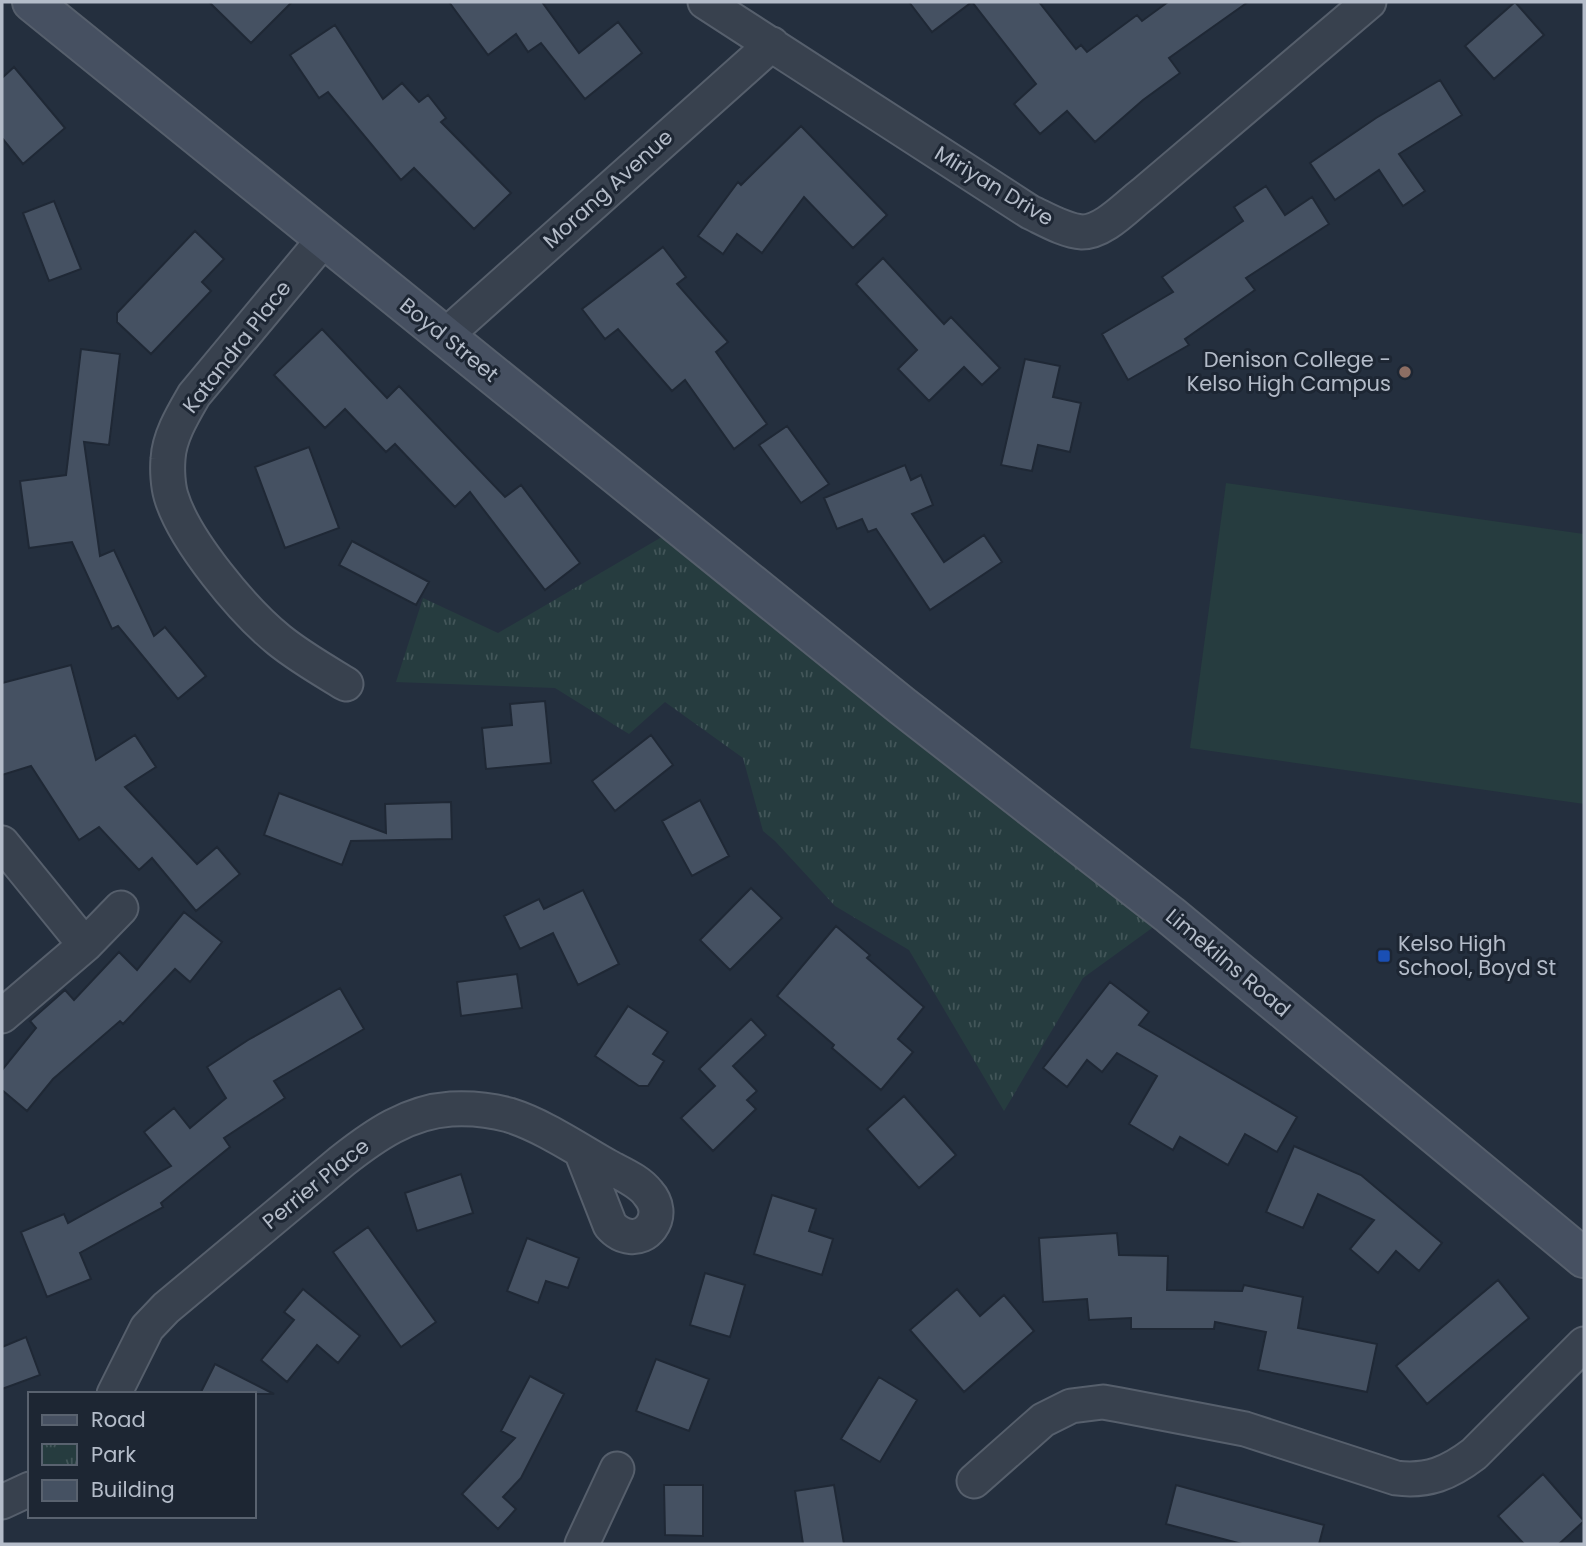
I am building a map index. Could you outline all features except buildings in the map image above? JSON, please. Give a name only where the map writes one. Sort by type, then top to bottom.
[{"type":"main road","name":"Boyd Street","points":[[32,2],[867,676]]},
{"type":"main road","name":"Limekilns Road","points":[[867,676],[1170,915],[1584,1258]]},
{"type":"street","name":"Miriyan Drive","points":[[705,2],[1030,212],[1080,232],[1109,221],[1143,194],[1369,2]]},
{"type":"street","name":"Morang Avenue","points":[[444,336],[772,44]]},
{"type":"street","name":"Katandra Place","points":[[324,239],[194,395],[179,422],[168,457],[170,494],[185,531],[211,566],[276,638],[306,661],[346,684]]},
{"type":"street","points":[[2,844],[85,945]]},
{"type":"street","points":[[2,1016],[85,945],[121,908]]},
{"type":"street","name":"Perrier Place","points":[[115,1392],[147,1328],[166,1308],[342,1161],[395,1124],[422,1114],[451,1109],[481,1110],[509,1115],[530,1123],[581,1151]]},
{"type":"street","points":[[974,1481],[1043,1420],[1056,1412],[1071,1406],[1103,1402],[1244,1429],[1396,1478],[1416,1480],[1438,1476],[1457,1467],[1474,1454],[1584,1344]]},
{"type":"street","points":[[582,1544],[617,1469]]},
{"type":"street","points":[[2,1502],[28,1490]]},
{"type":"green space","points":[[1226,483],[1584,534],[1584,804],[1190,748]]},
{"type":"green space","points":[[672,531],[1170,915],[1083,978],[1004,1111],[909,950],[835,906],[763,831],[743,758],[665,702],[629,734],[555,688],[396,682],[423,598],[498,633]]},
{"type":"place","name":"Denison College - Kelso High Campus","points":[[1405,372]]},
{"type":"place","name":"Kelso High School, Boyd St","points":[[1384,956]]}]
